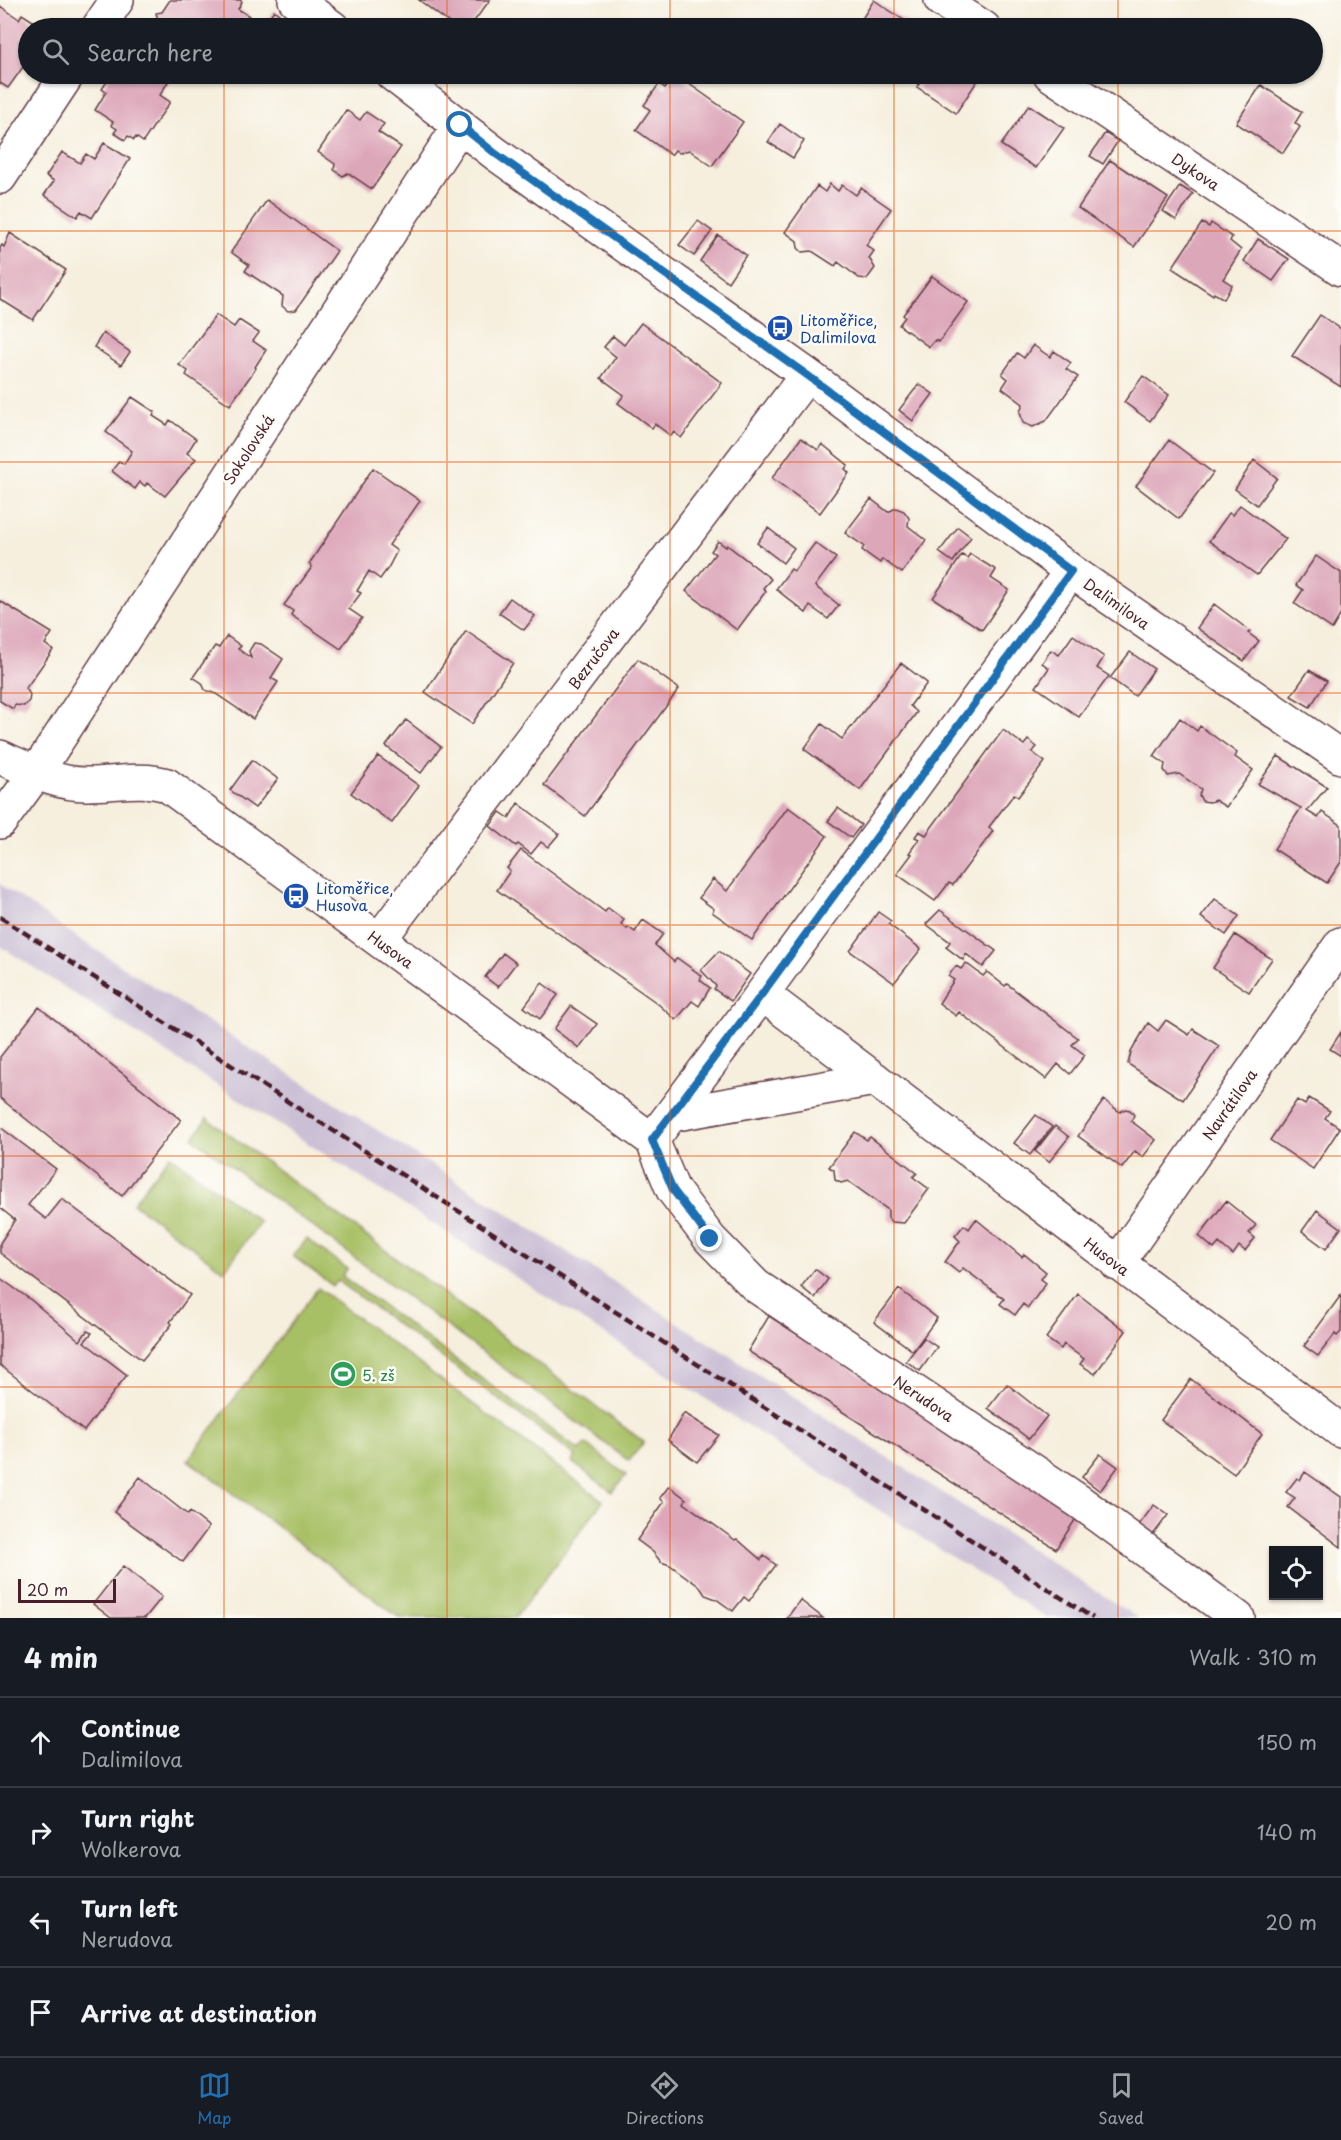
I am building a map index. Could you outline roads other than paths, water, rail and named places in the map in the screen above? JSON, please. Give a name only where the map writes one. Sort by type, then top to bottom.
[{"type":"street","points":[[105,18],[117,0]]},
{"type":"street","points":[[295,0],[319,18]]},
{"type":"street","points":[[941,0],[969,18]]},
{"type":"street","points":[[0,177],[61,84]]},
{"type":"street","name":"Dalimilova","points":[[405,84],[496,154],[807,375],[1071,571],[1341,757]]},
{"type":"street","name":"Dykova","points":[[1065,84],[1341,269]]},
{"type":"street","name":"Sokolovská","points":[[0,822],[36,773],[460,125]]},
{"type":"street","name":"Bezručova","points":[[379,940],[807,375]]},
{"type":"street","points":[[662,1127],[1071,571]]},
{"type":"street","points":[[0,757],[36,773]]},
{"type":"street","name":"Husova","points":[[36,773],[85,785],[154,781],[167,785],[379,940],[662,1127]]},
{"type":"street","name":"Navrátilova","points":[[1117,1264],[1341,944]]},
{"type":"street","name":"Husova","points":[[762,994],[1341,1431]]},
{"type":"street","points":[[662,1127],[875,1079]]},
{"type":"street","name":"Nerudova","points":[[662,1127],[673,1190],[710,1239],[756,1286],[1080,1502],[1238,1618]]},
{"type":"railway","points":[[0,917],[1093,1618]]},
{"type":"place","name":"Litoměřice, Dalimilova","points":[[780,328]]},
{"type":"place","name":"Litoměřice, Husova","points":[[296,896]]},
{"type":"place","name":"5. zš","points":[[343,1374]]}]
